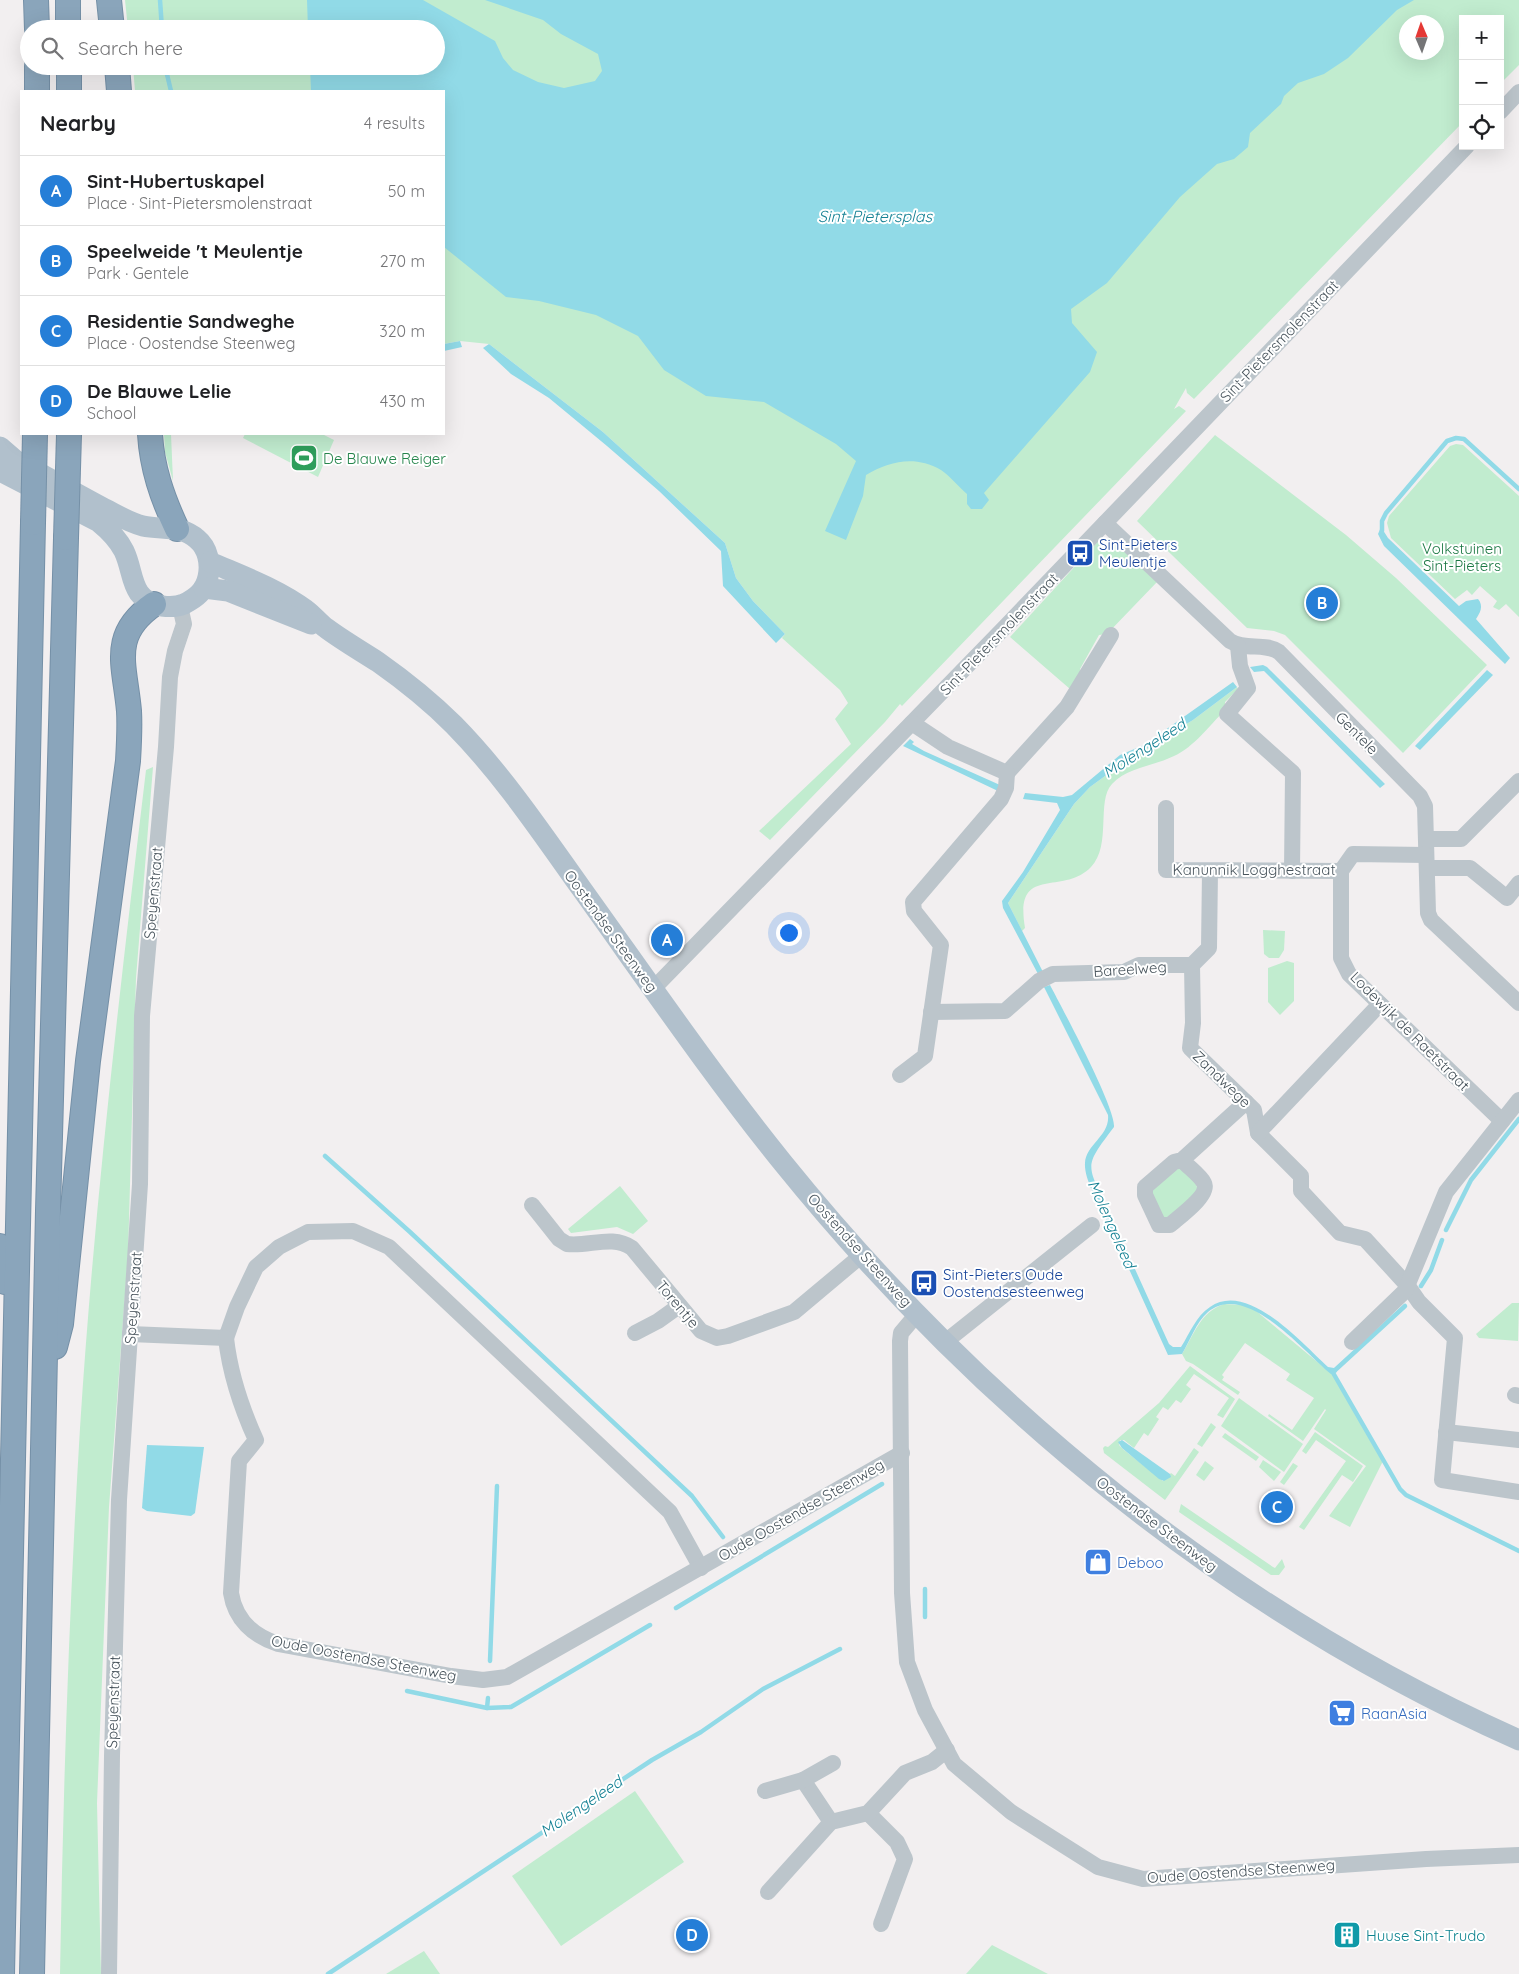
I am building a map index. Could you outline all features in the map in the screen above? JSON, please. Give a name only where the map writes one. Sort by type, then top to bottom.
[{"type":"highway","points":[[36,0],[36,20]]},
{"type":"highway","points":[[68,0],[68,20]]},
{"type":"highway","points":[[109,0],[111,20]]},
{"type":"highway","points":[[37,75],[37,90]]},
{"type":"highway","points":[[69,75],[70,90]]},
{"type":"highway","points":[[117,75],[119,90]]},
{"type":"highway","points":[[2,1974],[35,435]]},
{"type":"highway","points":[[32,1974],[44,1390],[69,435]]},
{"type":"highway","points":[[150,435],[155,473],[161,494],[177,529]]},
{"type":"highway","points":[[44,1390],[62,1324],[88,1061],[128,761],[130,734],[122,660],[123,644],[129,628],[137,617],[154,604]]},
{"type":"highway","points":[[0,1246],[3,1277],[16,1312]]},
{"type":"main road","points":[[5,459],[142,526],[177,529],[198,539],[210,562],[204,588],[182,615],[168,607],[154,604],[143,597],[135,587],[125,553],[118,540],[99,522],[5,459]]},
{"type":"main road","name":"Oostendse Steenweg","points":[[210,562],[263,585],[308,611],[324,627],[384,666],[453,724],[481,754],[537,823],[653,989],[782,1162],[862,1256],[917,1314],[1050,1440],[1113,1492],[1229,1578],[1376,1670],[1476,1721],[1519,1740]]},
{"type":"main road","name":"Oostendse Steenweg","points":[[204,588],[228,592],[302,622],[324,627]]},
{"type":"street","points":[[1504,108],[1519,92]]},
{"type":"street","name":"Sint-Pietersmolenstraat","points":[[653,989],[912,723],[1463,150]]},
{"type":"street","points":[[1105,523],[1230,641],[1238,646],[1240,666],[1248,688],[1227,714],[1293,772],[1292,871]]},
{"type":"street","name":"Speyenstraat","points":[[109,1974],[112,1756],[119,1510],[140,1184],[142,1016],[166,747],[170,677],[182,615]]},
{"type":"street","points":[[900,1075],[925,1056],[940,945],[914,911],[913,902],[1001,799],[1006,788],[1007,773],[1068,707],[1111,635]]},
{"type":"street","name":"Gentele","points":[[1238,646],[1266,647],[1279,652],[1420,796],[1425,806],[1428,912],[1431,920],[1519,1003]]},
{"type":"street","points":[[912,723],[948,747],[1007,773]]},
{"type":"street","points":[[1426,854],[1461,839],[1519,781]]},
{"type":"street","name":"Kanunnik Logghestraat","points":[[1166,808],[1166,870],[1341,871],[1353,854],[1426,854]]},
{"type":"street","points":[[1426,854],[1470,868],[1507,898],[1519,884]]},
{"type":"street","points":[[1192,966],[1208,948],[1210,870]]},
{"type":"street","name":"Lodewijk de Raetstraat","points":[[1341,871],[1341,958],[1349,974],[1502,1121]]},
{"type":"street","name":"Bareelweg","points":[[931,1012],[1004,1011],[1039,981],[1053,974],[1064,972],[1124,972],[1139,966],[1192,966]]},
{"type":"street","name":"Zandwege","points":[[1192,966],[1193,1023],[1190,1048],[1254,1110],[1258,1133]]},
{"type":"street","points":[[1380,1004],[1258,1133],[1301,1176],[1301,1190],[1340,1233],[1365,1239],[1408,1286],[1419,1302],[1455,1338],[1442,1480],[1519,1492]]},
{"type":"street","points":[[1352,1342],[1408,1286],[1446,1192],[1519,1100]]},
{"type":"street","points":[[1182,1160],[1246,1102]]},
{"type":"street","name":"Torentje","points":[[532,1205],[559,1239],[567,1244],[613,1240],[624,1242],[632,1248],[701,1331],[717,1338],[728,1336],[794,1312],[862,1256]]},
{"type":"street","points":[[945,1342],[1092,1225]]},
{"type":"street","name":"Oude Oostendse Steenweg","points":[[701,1568],[670,1512],[389,1246],[353,1231],[308,1232],[279,1247],[256,1267],[236,1307],[226,1338],[228,1358],[240,1404],[256,1440],[238,1461],[231,1593],[236,1612],[242,1621],[267,1640],[451,1676],[483,1680],[507,1677],[701,1568],[902,1453]]},
{"type":"street","points":[[635,1333],[658,1321],[679,1306]]},
{"type":"street","name":"Oude Oostendse Steenweg","points":[[917,1314],[901,1333],[900,1342],[902,1593],[907,1662],[925,1710],[954,1764],[1011,1812],[1098,1867],[1143,1879],[1426,1859],[1519,1855]]},
{"type":"street","points":[[130,1334],[226,1338]]},
{"type":"street","points":[[1446,1432],[1519,1440]]},
{"type":"street","points":[[768,1892],[831,1822],[868,1813],[905,1773],[932,1762],[947,1750]]},
{"type":"street","points":[[765,1791],[803,1780],[832,1763]]},
{"type":"street","points":[[803,1780],[831,1822]]},
{"type":"street","points":[[868,1813],[897,1842],[905,1859],[881,1924]]},
{"type":"green space","name":"Sint-Pietersplas","points":[[125,0],[1519,0],[1519,65],[1504,80],[1504,15],[1459,15],[1459,126],[1194,399],[1187,393],[1186,388],[1174,409],[1179,406],[1186,411],[770,840],[759,831],[851,744],[835,719],[848,703],[840,690],[782,638],[785,634],[753,601],[736,578],[725,543],[603,432],[489,344],[460,341],[445,344],[445,90],[135,90],[134,75],[445,75],[445,20],[127,20]]},
{"type":"green space","points":[[164,435],[171,435],[173,481],[165,452]]},
{"type":"green space","name":"De Blauwe Reiger","points":[[244,435],[324,435],[334,440],[318,477],[243,438]]},
{"type":"green space","points":[[1215,435],[1346,535],[1396,578],[1487,665],[1403,753],[1285,635],[1274,631],[1247,628],[1137,521]]},
{"type":"green space","name":"Volkstuinen Sint-Pieters","points":[[1456,444],[1463,445],[1519,496],[1519,617],[1506,604],[1499,610],[1493,607],[1497,601],[1480,586],[1472,595],[1467,590],[1455,599],[1391,538],[1387,523],[1389,516],[1450,446]]},
{"type":"green space","points":[[1102,537],[1112,540],[1157,582],[1107,634],[1099,635],[1080,669],[1082,675],[1070,689],[1010,637]]},
{"type":"green space","points":[[1237,687],[1238,689],[1225,702],[1225,710],[1188,747],[1166,759],[1126,774],[1112,784],[1107,792],[1105,801],[1103,836],[1097,858],[1091,867],[1079,876],[1033,888],[1027,895],[1023,908],[1025,928],[1022,931],[1008,903],[1074,804],[1090,787],[1123,763],[1193,720]]},
{"type":"green space","points":[[153,767],[136,978],[128,1254],[109,1507],[97,1803],[101,1974],[60,1974],[70,1633],[76,1496],[86,1346],[108,1099],[127,934],[146,770]]},
{"type":"green space","points":[[1263,930],[1285,931],[1284,950],[1279,958],[1269,958],[1264,954]]},
{"type":"green space","points":[[1287,961],[1294,963],[1294,1001],[1280,1015],[1268,1002],[1268,968]]},
{"type":"green space","points":[[1177,1168],[1191,1176],[1198,1191],[1169,1219],[1164,1219],[1151,1196],[1153,1189]]},
{"type":"green space","points":[[620,1186],[648,1221],[633,1234],[617,1227],[571,1233],[568,1229]]},
{"type":"green space","points":[[1512,1303],[1519,1303],[1518,1341],[1479,1338],[1476,1334]]},
{"type":"green space","points":[[1224,1304],[1244,1305],[1255,1310],[1334,1374],[1383,1461],[1350,1527],[1329,1516],[1366,1466],[1314,1429],[1326,1410],[1303,1441],[1268,1416],[1269,1414],[1292,1430],[1314,1398],[1286,1380],[1290,1374],[1245,1343],[1222,1375],[1224,1377],[1222,1380],[1240,1392],[1238,1395],[1186,1361],[1182,1354],[1203,1318]]},
{"type":"green space","points":[[1190,1366],[1235,1399],[1223,1418],[1217,1415],[1229,1398],[1194,1374],[1186,1385],[1191,1389],[1181,1403],[1176,1400],[1168,1410],[1163,1407],[1156,1417],[1159,1419],[1148,1436],[1144,1433],[1134,1448],[1124,1440],[1120,1440],[1119,1445],[1163,1481],[1171,1473],[1175,1476],[1194,1448],[1199,1452],[1165,1500],[1104,1453],[1103,1448],[1105,1446],[1108,1447],[1159,1403]]},
{"type":"green space","points":[[1239,1398],[1303,1444],[1284,1472],[1221,1426]]},
{"type":"green space","points":[[1211,1423],[1216,1427],[1202,1447],[1197,1444]]},
{"type":"green space","points":[[1315,1432],[1363,1466],[1353,1482],[1342,1475],[1304,1530],[1299,1527],[1346,1461],[1316,1440],[1306,1454],[1302,1451]]},
{"type":"green space","points":[[1225,1433],[1259,1457],[1256,1461],[1222,1437]]},
{"type":"green space","points":[[1263,1460],[1281,1472],[1274,1481],[1259,1467]]},
{"type":"green space","points":[[1205,1461],[1214,1468],[1204,1481],[1196,1475]]},
{"type":"green space","points":[[1293,1463],[1298,1466],[1284,1485],[1280,1482]]},
{"type":"green space","points":[[1181,1504],[1273,1567],[1275,1568],[1282,1559],[1285,1567],[1279,1575],[1271,1575],[1179,1512]]},
{"type":"green space","points":[[635,1791],[684,1862],[561,1946],[512,1876]]},
{"type":"green space","points":[[992,1945],[1048,1974],[966,1974]]},
{"type":"green space","points":[[424,1951],[440,1974],[386,1974]]},
{"type":"water","name":"Sint-Pietersplas","points":[[307,0],[423,0],[495,41],[503,58],[513,70],[538,82],[564,88],[595,81],[602,71],[598,54],[561,34],[543,20],[485,0],[1414,0],[1397,10],[1348,58],[1324,74],[1298,83],[1284,96],[1281,104],[1250,133],[1248,147],[1234,159],[1217,164],[1180,197],[1107,283],[1071,309],[1072,323],[1097,352],[1090,372],[984,493],[989,500],[982,509],[971,509],[967,504],[967,494],[941,470],[922,462],[893,463],[866,475],[863,496],[846,540],[825,531],[856,461],[836,444],[764,402],[706,396],[664,370],[638,336],[596,315],[539,301],[506,297],[445,248],[445,90],[311,90],[310,75],[445,75],[445,20],[308,20]]},
{"type":"water","points":[[460,341],[462,347],[445,351],[445,344]]},
{"type":"water","points":[[489,344],[603,432],[725,543],[736,578],[753,601],[785,634],[776,643],[723,586],[721,551],[659,491],[607,446],[549,398],[511,374],[483,348]]},
{"type":"water","points":[[1381,527],[1388,538],[1459,606],[1466,601],[1478,599],[1481,607],[1476,619],[1510,658],[1505,664],[1384,546],[1378,534]]},
{"type":"water","points":[[1263,665],[1385,784],[1380,788],[1264,671],[1254,672],[1250,667]]},
{"type":"water","points":[[1487,670],[1493,675],[1420,750],[1415,746]]},
{"type":"water","points":[[1233,682],[1237,687],[1193,720],[1123,763],[1090,787],[1074,804],[1008,903],[1043,972],[1038,974],[1003,908],[1002,901],[1023,872],[1060,810],[1057,803],[1023,799],[1025,793],[1063,797],[1072,795],[1120,755],[1144,745]]},
{"type":"water","points":[[910,739],[914,742],[912,744],[924,751],[1000,785],[998,791],[903,746]]},
{"type":"water","points":[[1050,985],[1098,1080],[1112,1116],[1114,1127],[1097,1151],[1091,1166],[1095,1183],[1107,1209],[1102,1211],[1088,1181],[1085,1163],[1089,1150],[1105,1129],[1108,1115],[1044,987]]},
{"type":"water","points":[[1112,1223],[1115,1225],[1169,1344],[1173,1347],[1181,1347],[1197,1320],[1210,1307],[1225,1301],[1240,1302],[1257,1308],[1273,1318],[1289,1330],[1328,1367],[1334,1368],[1337,1372],[1331,1374],[1274,1323],[1256,1312],[1239,1305],[1223,1305],[1208,1312],[1197,1326],[1182,1354],[1168,1355],[1109,1225]]},
{"type":"water","points":[[1122,1440],[1170,1474],[1171,1477],[1164,1481],[1159,1479],[1122,1448],[1118,1442]]},
{"type":"water","points":[[147,1445],[204,1447],[195,1513],[191,1516],[147,1511],[142,1508]]},
{"type":"waterway","points":[[160,0],[161,20]]},
{"type":"waterway","points":[[167,75],[171,90]]},
{"type":"waterway","name":"Molengeleed","points":[[1382,531],[1382,521],[1386,513],[1447,441],[1456,438],[1464,439],[1519,489]]},
{"type":"waterway","points":[[1446,1230],[1471,1180],[1519,1119]]},
{"type":"waterway","points":[[325,1156],[410,1232],[692,1496],[723,1537]]},
{"type":"waterway","name":"Molengeleed","points":[[1102,1205],[1112,1227]]},
{"type":"waterway","points":[[1421,1286],[1431,1270],[1442,1240]]},
{"type":"waterway","points":[[1333,1372],[1405,1306]]},
{"type":"waterway","points":[[1332,1371],[1400,1489],[1406,1495],[1519,1551]]},
{"type":"waterway","points":[[676,1608],[882,1484]]},
{"type":"waterway","points":[[490,1661],[497,1486]]},
{"type":"waterway","name":"Molengeleed","points":[[925,1589],[925,1617]]},
{"type":"waterway","points":[[487,1708],[511,1707],[650,1625]]},
{"type":"waterway","name":"Molengeleed","points":[[328,1974],[652,1760],[701,1732],[763,1689],[840,1649]]},
{"type":"waterway","points":[[407,1691],[487,1708],[488,1698]]},
{"type":"place","name":"De Blauwe Reiger","points":[[304,458]]},
{"type":"place","name":"Sint-Pieters Meulentje","points":[[1080,553]]},
{"type":"place","name":"Speelweide 't Meulentje","points":[[1322,603]]},
{"type":"place","name":"Sint-Hubertuskapel","points":[[667,940]]},
{"type":"place","name":"Sint-Pieters Oude Oostendsesteenweg","points":[[924,1283]]},
{"type":"place","name":"Residentie Sandweghe","points":[[1277,1507]]},
{"type":"place","name":"Deboo","points":[[1098,1562]]},
{"type":"place","name":"RaanAsia","points":[[1342,1713]]},
{"type":"place","name":"De Blauwe Lelie","points":[[692,1935]]},
{"type":"place","name":"Huuse Sint-Trudo","points":[[1347,1935]]}]
